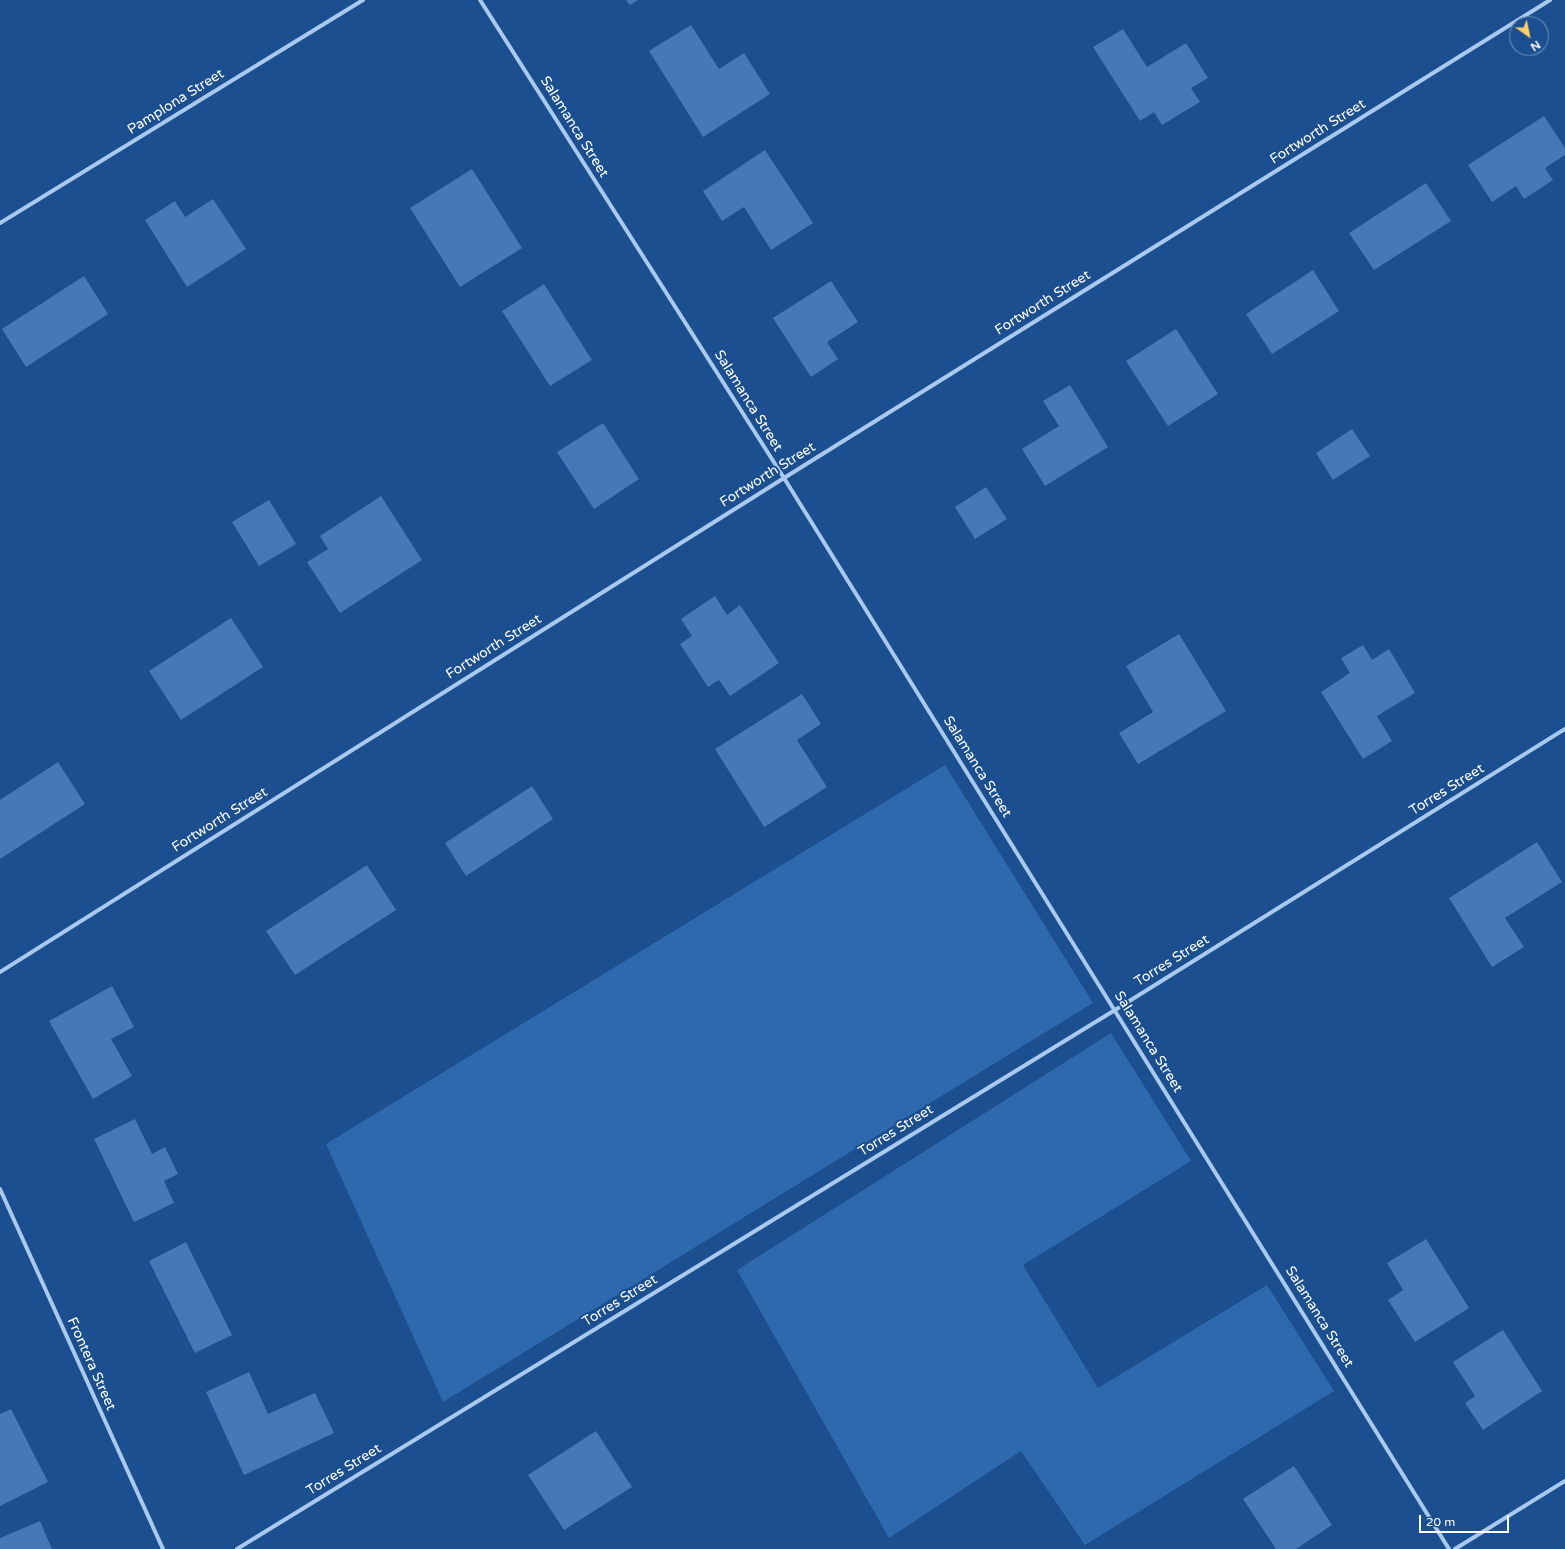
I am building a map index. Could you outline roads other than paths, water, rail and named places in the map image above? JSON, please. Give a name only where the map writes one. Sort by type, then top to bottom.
[{"type":"street","name":"Pamplona Street","points":[[0,223],[364,0]]},
{"type":"street","name":"Salamanca Street","points":[[480,0],[784,478],[1449,1549]]},
{"type":"street","name":"Fortworth Street","points":[[0,972],[784,478],[1550,0]]},
{"type":"street","name":"Torres Street","points":[[237,1549],[1115,1010],[1565,729]]},
{"type":"street","name":"Frontera Street","points":[[0,1189],[163,1549]]},
{"type":"street","points":[[1455,1549],[1565,1481]]}]
